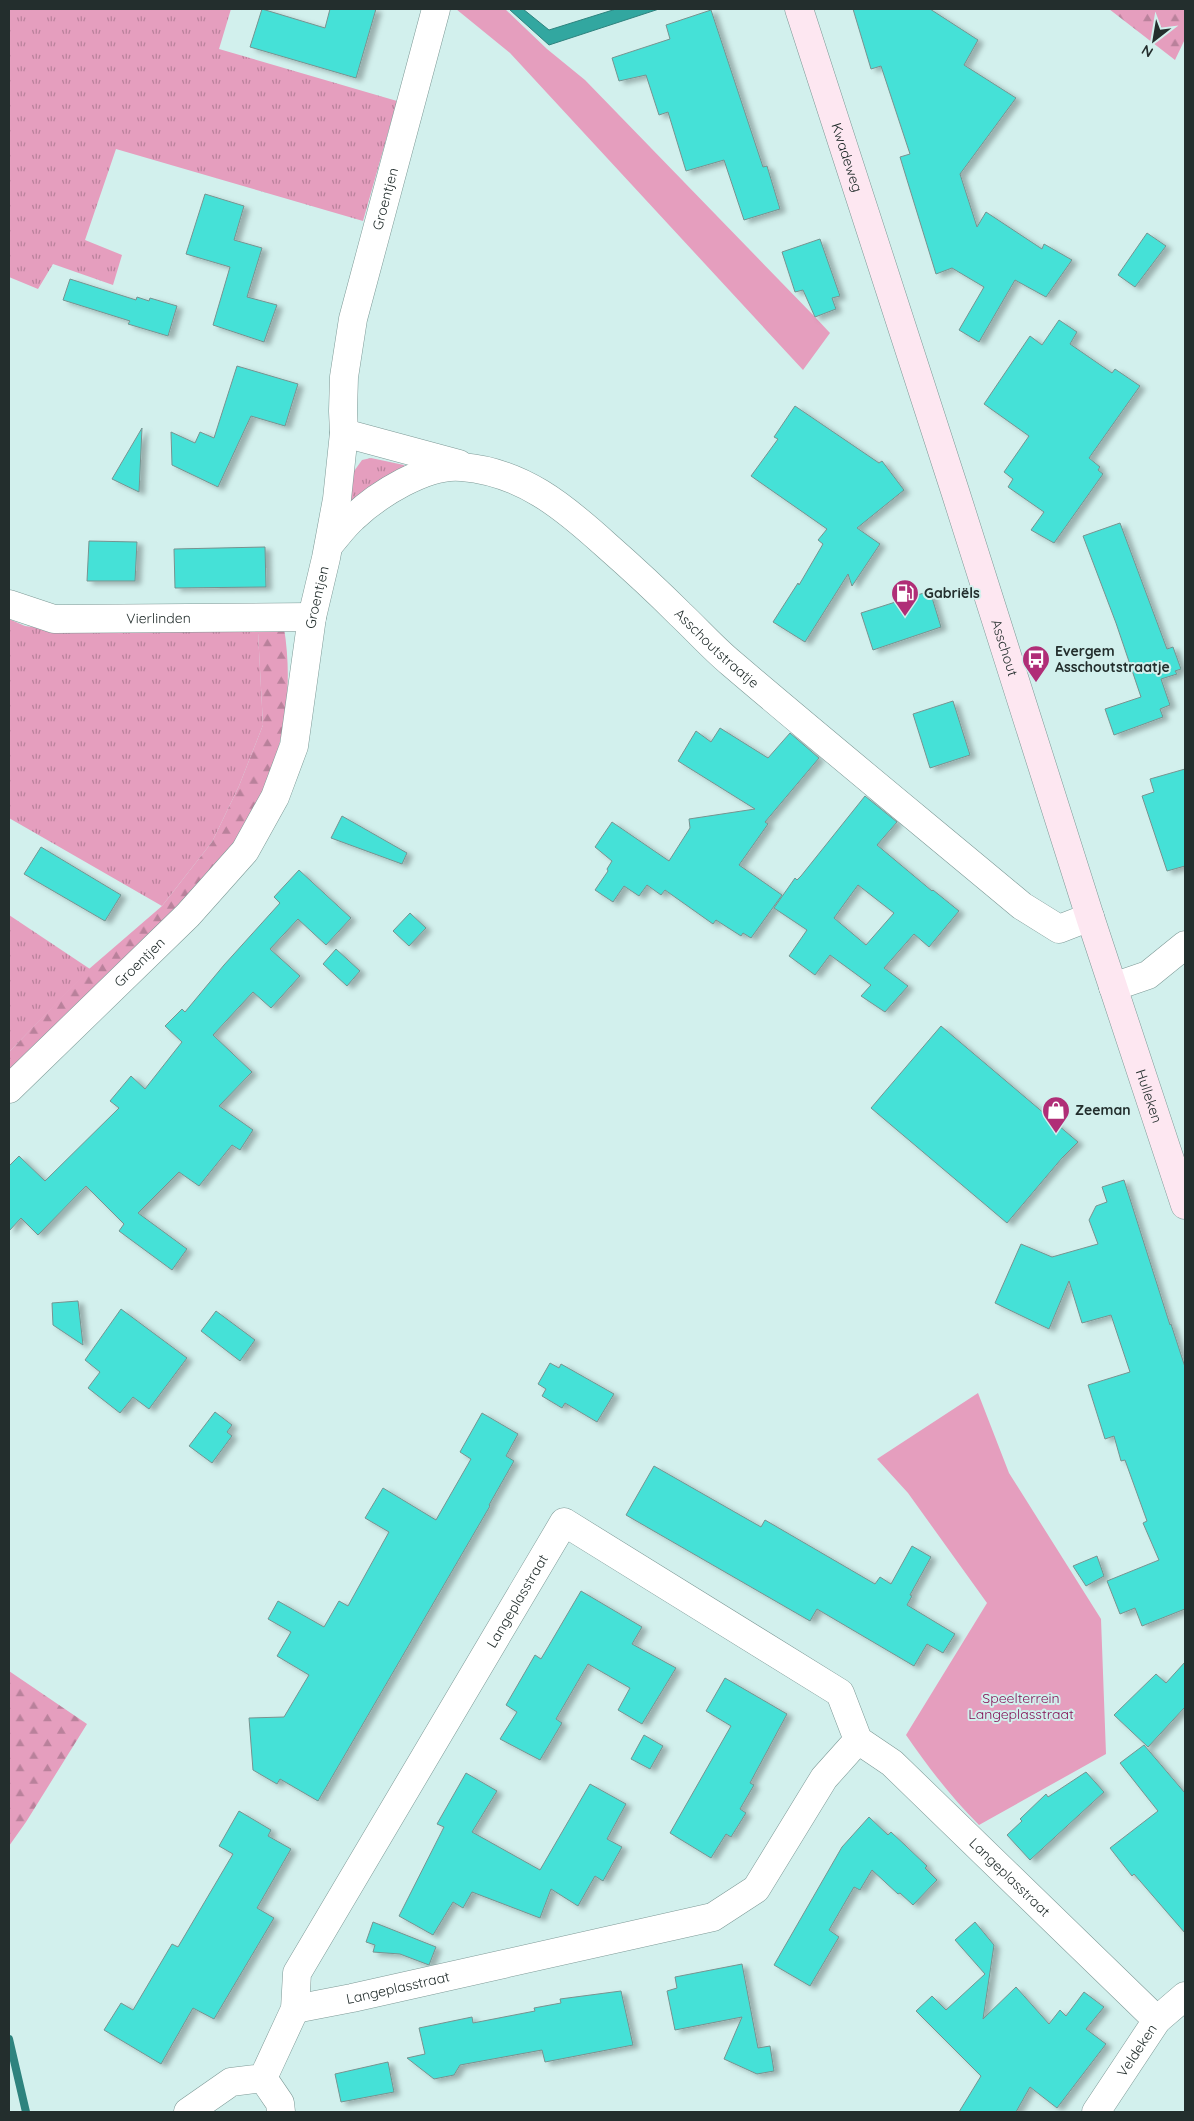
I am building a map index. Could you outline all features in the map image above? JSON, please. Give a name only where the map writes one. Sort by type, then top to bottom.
[{"type":"main road","name":"Kwadeweg","points":[[799,9],[896,308]]},
{"type":"main road","name":"Asschout","points":[[896,308],[1113,987]]},
{"type":"main road","name":"Hulleken","points":[[1113,987],[1185,1205]]},
{"type":"street","name":"Groentjen","points":[[9,1089],[188,915],[245,851],[275,797],[294,746],[312,617],[329,544],[337,499],[344,433],[342,411],[344,377],[353,319],[436,9]]},
{"type":"street","points":[[344,433],[478,469]]},
{"type":"street","name":"Asschoutstraatje","points":[[329,544],[353,518],[378,498],[412,478],[444,468],[459,466],[478,469],[536,490],[568,511],[647,581],[729,661],[1022,906],[1059,929],[1090,917]]},
{"type":"street","name":"Vierlinden","points":[[9,604],[54,619],[312,617]]},
{"type":"street","points":[[1113,987],[1148,975],[1185,945]]},
{"type":"street","name":"Langeplasstraat","points":[[263,2078],[295,2009],[297,1973],[564,1522],[840,1693],[858,1740],[892,1763],[1157,2020]]},
{"type":"street","name":"Langeplasstraat","points":[[295,2009],[352,1998],[713,1917],[756,1889],[824,1778],[858,1740]]},
{"type":"street","name":"Veldeken","points":[[1096,2112],[1157,2020],[1185,1996]]},
{"type":"street","points":[[188,2112],[230,2082],[263,2078],[280,2103],[281,2112]]},
{"type":"green space","points":[[9,9],[231,9],[219,49],[397,101],[363,221],[116,149],[85,240],[122,255],[113,285],[53,264],[38,289],[9,277]]},
{"type":"green space","points":[[456,9],[505,9],[547,49],[585,80],[815,317],[830,333],[803,370],[510,53]]},
{"type":"green space","points":[[1109,9],[1185,9],[1185,39],[1175,60]]},
{"type":"green space","points":[[371,458],[404,465],[406,469],[351,502],[349,499],[352,474],[362,460]]},
{"type":"green space","points":[[9,619],[25,626],[73,632],[258,632],[263,725],[239,786],[212,842],[162,906],[9,818]]},
{"type":"green space","points":[[284,628],[288,662],[287,696],[283,729],[275,761],[249,822],[231,851],[193,898],[9,1080],[9,1052],[89,969],[162,906],[212,842],[239,786],[263,725],[258,632]]},
{"type":"green space","points":[[9,915],[90,969],[9,1052]]},
{"type":"green space","name":"Speelterrein Langeplasstraat","points":[[978,1393],[1009,1473],[1101,1619],[1106,1754],[979,1825],[940,1781],[906,1735],[987,1603],[908,1493],[877,1459]]},
{"type":"green space","points":[[9,1671],[87,1724],[9,1846]]},
{"type":"water","points":[[511,9],[523,9],[549,30],[616,9],[659,9],[549,45]]},
{"type":"building","points":[[262,9],[325,28],[330,9],[376,9],[356,78],[250,47]]},
{"type":"building","points":[[853,9],[930,9],[978,40],[964,65],[1016,98],[960,174],[977,227],[986,212],[1042,249],[1044,244],[1072,260],[1046,297],[1015,280],[979,342],[959,330],[984,287],[952,268],[936,274],[900,157],[910,154],[881,66],[871,69]]},
{"type":"building","points":[[711,10],[763,167],[767,166],[780,209],[744,220],[724,160],[686,171],[668,112],[659,115],[646,75],[619,81],[612,58],[670,39],[666,25]]},
{"type":"building","points":[[205,194],[244,206],[234,240],[262,248],[247,297],[277,305],[264,342],[213,325],[230,267],[186,254]]},
{"type":"building","points":[[1147,233],[1166,246],[1135,287],[1118,275]]},
{"type":"building","points":[[820,239],[840,296],[832,298],[836,309],[815,317],[803,290],[795,292],[782,252]]},
{"type":"building","points":[[70,279],[136,300],[137,297],[149,301],[150,298],[177,306],[168,336],[128,324],[130,321],[63,300]]},
{"type":"building","points":[[1059,320],[1077,332],[1070,344],[1112,373],[1115,369],[1140,386],[1089,458],[1100,467],[1098,470],[1103,474],[1054,543],[1031,530],[1044,512],[1008,487],[1013,479],[1004,472],[1029,436],[984,404],[1030,336],[1042,345]]},
{"type":"building","points":[[237,366],[298,384],[285,426],[251,416],[218,487],[172,465],[171,432],[195,443],[200,432],[214,438]]},
{"type":"building","points":[[795,406],[879,463],[882,461],[904,490],[857,528],[880,544],[852,586],[848,574],[805,642],[773,622],[798,583],[799,585],[823,544],[818,540],[827,529],[751,476],[778,439],[774,437]]},
{"type":"building","points":[[142,428],[139,492],[112,479]]},
{"type":"building","points":[[1120,523],[1167,649],[1173,647],[1181,669],[1175,671],[1177,674],[1161,679],[1170,705],[1160,709],[1163,717],[1114,735],[1105,709],[1141,697],[1116,623],[1083,536]]},
{"type":"building","points":[[89,541],[137,542],[135,581],[87,581]]},
{"type":"building","points":[[265,547],[266,587],[175,588],[174,549]]},
{"type":"building","points":[[930,591],[941,627],[873,650],[861,613]]},
{"type":"building","points":[[953,701],[970,755],[930,768],[913,714]]},
{"type":"building","points":[[720,728],[768,758],[790,733],[819,758],[765,822],[768,824],[739,865],[782,895],[751,938],[743,933],[741,936],[716,920],[713,924],[665,890],[661,895],[647,885],[639,896],[624,886],[613,902],[595,890],[608,871],[607,869],[612,861],[595,847],[612,822],[669,861],[690,828],[689,819],[755,809],[678,761],[696,731],[711,742]]},
{"type":"building","points":[[1185,769],[1185,866],[1167,871],[1142,796],[1154,792],[1150,779]]},
{"type":"building","points":[[865,796],[897,822],[877,845],[959,911],[929,947],[914,934],[884,968],[908,986],[885,1012],[861,996],[871,985],[830,955],[815,975],[789,956],[807,930],[774,908],[795,878],[797,880]],"holes":[[[858,885],[894,913],[866,945],[834,918]]]},
{"type":"building","points":[[342,816],[407,853],[402,864],[331,838]]},
{"type":"building","points":[[41,847],[121,895],[105,921],[24,874]]},
{"type":"building","points":[[299,870],[351,918],[326,945],[298,919],[270,949],[300,976],[271,1008],[253,992],[213,1035],[252,1072],[219,1106],[253,1130],[240,1150],[232,1145],[199,1186],[179,1172],[138,1213],[187,1249],[172,1270],[119,1231],[124,1224],[86,1186],[38,1235],[21,1218],[9,1231],[9,1166],[19,1156],[45,1181],[119,1108],[110,1101],[131,1076],[145,1089],[182,1042],[165,1026],[182,1009],[185,1012],[280,903],[274,897]]},
{"type":"building","points":[[410,913],[426,928],[409,946],[393,931]]},
{"type":"building","points":[[336,949],[360,971],[347,986],[323,964]]},
{"type":"building","points":[[941,1026],[1078,1142],[1007,1223],[871,1108]]},
{"type":"building","points":[[1124,1180],[1185,1367],[1185,1609],[1142,1626],[1135,1608],[1120,1614],[1107,1581],[1159,1560],[1143,1523],[1147,1521],[1125,1460],[1121,1461],[1114,1436],[1105,1439],[1088,1385],[1130,1372],[1111,1315],[1082,1323],[1069,1281],[1049,1329],[995,1303],[1021,1244],[1052,1257],[1098,1244],[1089,1220],[1096,1206],[1107,1202],[1102,1187]]},
{"type":"building","points":[[78,1301],[83,1345],[53,1325],[52,1303]]},
{"type":"building","points":[[121,1309],[187,1358],[149,1409],[133,1397],[120,1413],[88,1388],[100,1372],[85,1360]]},
{"type":"building","points":[[216,1311],[255,1340],[240,1361],[201,1331]]},
{"type":"building","points":[[550,1363],[559,1368],[561,1364],[614,1394],[597,1422],[565,1403],[562,1408],[542,1396],[546,1389],[538,1384]]},
{"type":"building","points":[[215,1412],[232,1425],[227,1432],[232,1436],[212,1463],[189,1446]]},
{"type":"building","points":[[482,1413],[518,1434],[506,1456],[514,1461],[490,1506],[318,1801],[280,1779],[277,1784],[253,1770],[249,1718],[284,1717],[309,1675],[277,1656],[291,1632],[268,1619],[278,1601],[324,1627],[339,1601],[348,1606],[389,1532],[365,1518],[383,1488],[436,1520],[471,1459],[460,1452]]},
{"type":"building","points":[[654,1466],[761,1527],[765,1520],[875,1584],[880,1577],[891,1584],[912,1546],[931,1557],[910,1595],[912,1596],[907,1605],[955,1634],[943,1653],[927,1644],[914,1666],[817,1609],[810,1621],[626,1515]]},
{"type":"building","points":[[1097,1556],[1104,1576],[1086,1586],[1073,1566]]},
{"type":"building","points":[[581,1591],[642,1627],[632,1644],[676,1668],[642,1724],[618,1710],[630,1688],[588,1664],[556,1719],[562,1723],[540,1760],[500,1739],[517,1712],[506,1705],[535,1655],[541,1659]]},
{"type":"building","points":[[1185,1662],[1185,1707],[1148,1747],[1114,1715],[1156,1674],[1166,1683]]},
{"type":"building","points":[[725,1678],[787,1714],[750,1783],[754,1785],[740,1809],[746,1813],[731,1837],[726,1834],[711,1858],[670,1833],[731,1726],[706,1711]]},
{"type":"building","points":[[644,1735],[663,1746],[650,1769],[631,1759]]},
{"type":"building","points":[[1144,1745],[1185,1793],[1185,1933],[1134,1874],[1132,1876],[1110,1848],[1158,1811],[1120,1763]]},
{"type":"building","points":[[1086,1772],[1104,1792],[1030,1860],[1007,1835],[1022,1821],[1020,1819],[1046,1794],[1048,1797]]},
{"type":"building","points":[[466,1773],[497,1791],[472,1832],[540,1870],[590,1784],[626,1804],[607,1839],[622,1847],[603,1881],[595,1876],[578,1906],[551,1889],[540,1918],[472,1892],[463,1908],[453,1902],[433,1935],[399,1916],[444,1827],[437,1824]]},
{"type":"building","points":[[239,1811],[271,1830],[268,1836],[291,1849],[257,1908],[274,1918],[214,2019],[193,2008],[161,2064],[104,2030],[121,2003],[133,2010],[172,1944],[178,1947],[233,1854],[219,1846]]},
{"type":"building","points":[[869,1817],[888,1835],[891,1832],[927,1866],[925,1868],[937,1880],[913,1905],[872,1870],[860,1890],[854,1887],[829,1930],[839,1937],[810,1986],[774,1965],[842,1847]]},
{"type":"building","points":[[373,1922],[436,1947],[429,1965],[400,1954],[373,1952],[375,1945],[366,1942]]},
{"type":"building","points":[[975,1922],[994,1945],[983,2019],[1016,1987],[1049,2024],[1060,2010],[1066,2016],[1084,1992],[1104,2007],[1086,2029],[1106,2044],[1057,2108],[1030,2087],[1016,2112],[959,2112],[981,2076],[916,2011],[932,1996],[946,2010],[985,1974],[955,1940]]},
{"type":"building","points":[[742,1964],[758,2048],[770,2046],[774,2071],[757,2074],[724,2059],[742,2017],[675,2030],[667,1991],[677,1988],[675,1977]]},
{"type":"building","points":[[621,1991],[633,2045],[545,2062],[542,2050],[460,2065],[454,2075],[434,2079],[407,2058],[425,2054],[419,2028],[472,2017],[473,2023],[535,2011],[534,2008],[561,2003],[560,1999]]},
{"type":"building","points":[[388,2062],[394,2092],[341,2102],[335,2074]]},
{"type":"waterway","points":[[9,2039],[26,2112]]},
{"type":"place","name":"Gabriëls","points":[[905,617]]},
{"type":"place","name":"Evergem Asschoutstraatje","points":[[1036,683]]},
{"type":"place","name":"Zeeman","points":[[1056,1134]]}]
